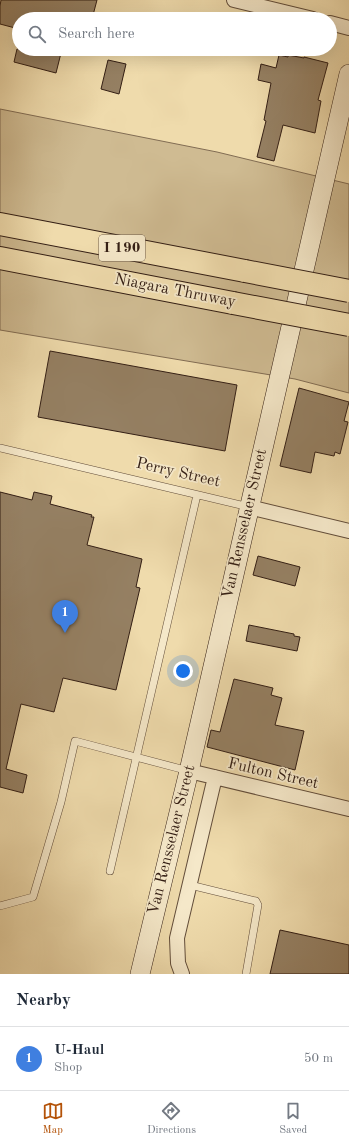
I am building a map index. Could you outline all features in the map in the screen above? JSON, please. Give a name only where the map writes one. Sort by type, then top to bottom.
[{"type":"highway","name":"Niagara Thruway","points":[[0,224],[349,291]]},
{"type":"highway","name":"Niagara Thruway","points":[[0,258],[349,325]]},
{"type":"street","points":[[234,0],[284,12]]},
{"type":"street","points":[[337,25],[349,28]]},
{"type":"street","name":"Van Rensselaer Street","points":[[140,974],[189,771],[349,74]]},
{"type":"street","name":"Perry Street","points":[[249,506],[349,531]]},
{"type":"street","name":"Fulton Street","points":[[189,771],[349,809]]},
{"type":"street","points":[[182,974],[178,963],[177,938],[215,777]]},
{"type":"lane","name":"Perry Street","points":[[0,448],[249,506]]},
{"type":"lane","points":[[110,871],[197,494]]},
{"type":"lane","points":[[0,906],[33,897],[61,802],[75,741],[189,771]]},
{"type":"lane","points":[[190,884],[256,901],[258,905],[246,974]]},
{"type":"shaded area","points":[[0,109],[217,152],[349,184],[349,393],[295,379],[0,330]]},
{"type":"building","points":[[1,0],[97,0],[94,12],[12,12],[12,27],[0,24]]},
{"type":"building","points":[[15,56],[60,56],[56,73],[14,62]]},
{"type":"building","points":[[279,56],[304,57],[328,63],[318,100],[321,101],[315,133],[283,125],[274,161],[257,157],[266,121],[264,120],[271,83],[258,80],[261,64],[276,68]]},
{"type":"building","points":[[108,60],[126,64],[119,94],[101,89]]},
{"type":"building","points":[[50,351],[237,385],[225,451],[38,417]]},
{"type":"building","points":[[299,388],[349,402],[344,421],[348,422],[340,454],[335,452],[334,456],[315,452],[311,473],[280,466]]},
{"type":"building","points":[[0,492],[32,500],[34,492],[52,496],[50,504],[92,515],[91,517],[94,517],[87,545],[142,559],[136,587],[140,588],[116,690],[63,678],[54,712],[21,704],[6,769],[27,775],[23,793],[0,787]]},
{"type":"building","points":[[258,556],[300,567],[295,586],[253,575]]},
{"type":"building","points":[[249,625],[294,634],[294,636],[300,637],[297,651],[246,641]]},
{"type":"building","points":[[234,679],[273,688],[271,695],[282,698],[275,725],[304,731],[295,770],[207,747],[211,730],[220,732]]},
{"type":"building","points":[[280,930],[349,945],[349,974],[270,974]]},
{"type":"place","name":"U-Haul","points":[[65,633]]}]
